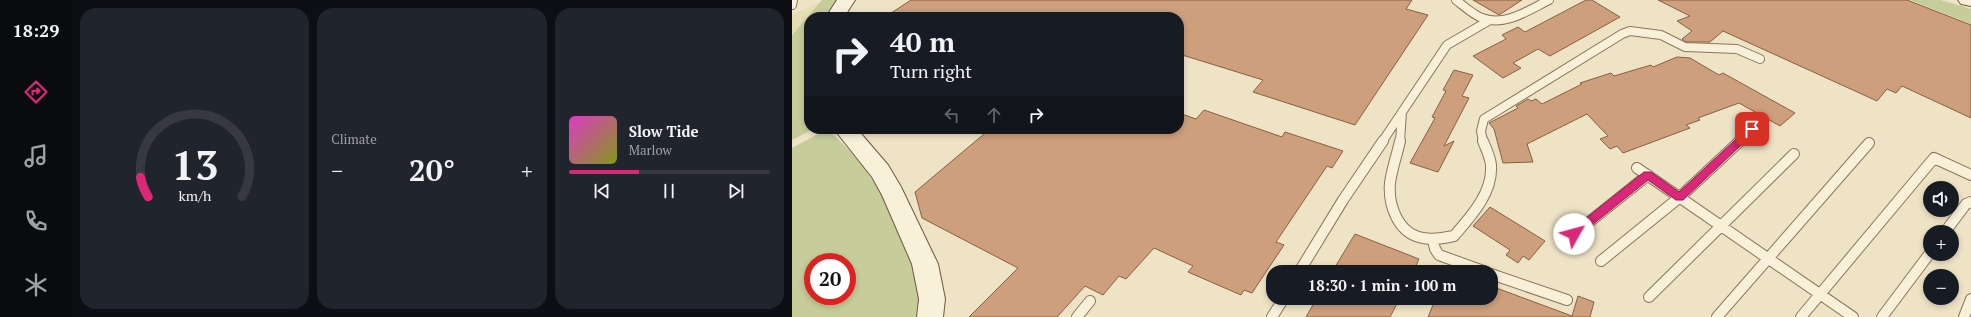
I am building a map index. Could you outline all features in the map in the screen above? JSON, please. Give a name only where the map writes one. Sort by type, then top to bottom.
[{"type":"street","points":[[838,12],[846,0]]},
{"type":"street","points":[[1967,0],[1971,1]]},
{"type":"street","points":[[849,134],[880,170],[893,193],[925,264],[932,299],[930,317]]},
{"type":"lane","points":[[792,5],[793,0]]},
{"type":"lane","points":[[1456,0],[1481,18],[1490,20],[1508,19],[1549,0]]},
{"type":"lane","points":[[1303,265],[1343,200],[1447,44],[1490,20]]},
{"type":"lane","points":[[1402,112],[1401,136],[1392,169],[1390,207],[1405,229],[1416,238],[1433,240],[1454,236],[1482,200],[1488,187],[1491,166],[1482,142],[1480,126],[1484,119],[1622,34],[1630,31],[1661,35],[1685,48],[1737,49],[1760,59]]},
{"type":"lane","points":[[1601,260],[1680,197],[1752,129]]},
{"type":"lane","points":[[1716,317],[1869,143]]},
{"type":"lane","points":[[1649,297],[1794,154]]},
{"type":"lane","points":[[1801,317],[1934,158],[1971,175]]},
{"type":"lane","points":[[1637,168],[1853,317]]},
{"type":"lane","points":[[1574,234],[1648,175]]},
{"type":"lane","points":[[1951,225],[1966,204],[1971,202]]},
{"type":"lane","points":[[1433,240],[1435,249],[1439,255],[1467,265]]},
{"type":"lane","points":[[1882,317],[1924,261]]},
{"type":"lane","points":[[1498,276],[1567,300]]},
{"type":"lane","points":[[1964,317],[1971,299]]},
{"type":"lane","points":[[1077,317],[1090,301]]},
{"type":"lane","points":[[1272,317],[1280,305]]},
{"type":"shaded area","points":[[820,2],[813,12],[804,12],[804,21],[792,34],[792,15]]},
{"type":"green space","points":[[822,0],[838,0],[830,12],[812,12]]},
{"type":"green space","points":[[1910,0],[1941,0],[1971,9],[1971,24]]},
{"type":"green space","points":[[804,21],[804,134],[792,140],[792,35]]},
{"type":"green space","points":[[818,134],[832,134],[857,159],[869,174],[888,207],[904,243],[920,290],[923,317],[792,317],[792,148]]},
{"type":"building","points":[[911,0],[1412,0],[1406,9],[1428,15],[1355,125],[1253,92],[1263,80],[1184,56],[1184,12],[893,12]]},
{"type":"building","points":[[1473,0],[1522,0],[1499,15]]},
{"type":"building","points":[[1586,0],[1592,0],[1620,17],[1550,56],[1538,49],[1513,63],[1521,68],[1503,78],[1473,56],[1506,39],[1502,35],[1518,27],[1525,32]]},
{"type":"building","points":[[1658,0],[1907,0],[1971,25],[1971,118],[1902,86],[1896,93],[1887,89],[1877,101],[1723,31],[1710,42],[1686,42],[1682,39],[1692,31],[1677,21],[1690,16]]},
{"type":"building","points":[[1677,57],[1690,58],[1719,75],[1723,73],[1795,113],[1780,126],[1739,103],[1698,118],[1700,120],[1686,125],[1690,128],[1623,153],[1617,146],[1610,149],[1600,139],[1608,136],[1587,114],[1527,144],[1533,162],[1503,163],[1494,129],[1489,123],[1518,108],[1516,106],[1528,99],[1531,101],[1536,99],[1542,104],[1582,84],[1580,83],[1611,73],[1614,76],[1651,65],[1653,67]]},
{"type":"building","points":[[1454,70],[1473,75],[1462,96],[1469,98],[1444,146],[1454,141],[1438,172],[1410,163],[1435,118],[1432,117],[1446,91],[1443,90]]},
{"type":"building","points":[[1204,110],[1282,137],[1285,132],[1343,151],[1332,168],[1327,166],[1276,242],[1284,245],[1271,265],[1266,265],[1266,272],[1252,293],[1244,290],[1241,295],[1188,272],[1193,266],[1154,248],[1126,279],[1119,276],[1103,295],[1085,286],[1057,317],[969,317],[1018,268],[922,218],[915,192],[984,134],[1184,134],[1184,115],[1196,119]]},
{"type":"building","points":[[1490,207],[1545,241],[1529,260],[1523,256],[1518,263],[1506,255],[1510,250],[1473,226]]},
{"type":"building","points":[[1355,234],[1419,259],[1416,265],[1336,265]]},
{"type":"building","points":[[1498,289],[1572,316],[1578,296],[1594,302],[1590,317],[1428,317],[1433,305],[1498,305]]},
{"type":"building","points":[[1313,305],[1396,305],[1390,317],[1306,317]]},
{"type":"route","points":[[1574,234],[1648,175],[1680,197],[1752,129]]}]
